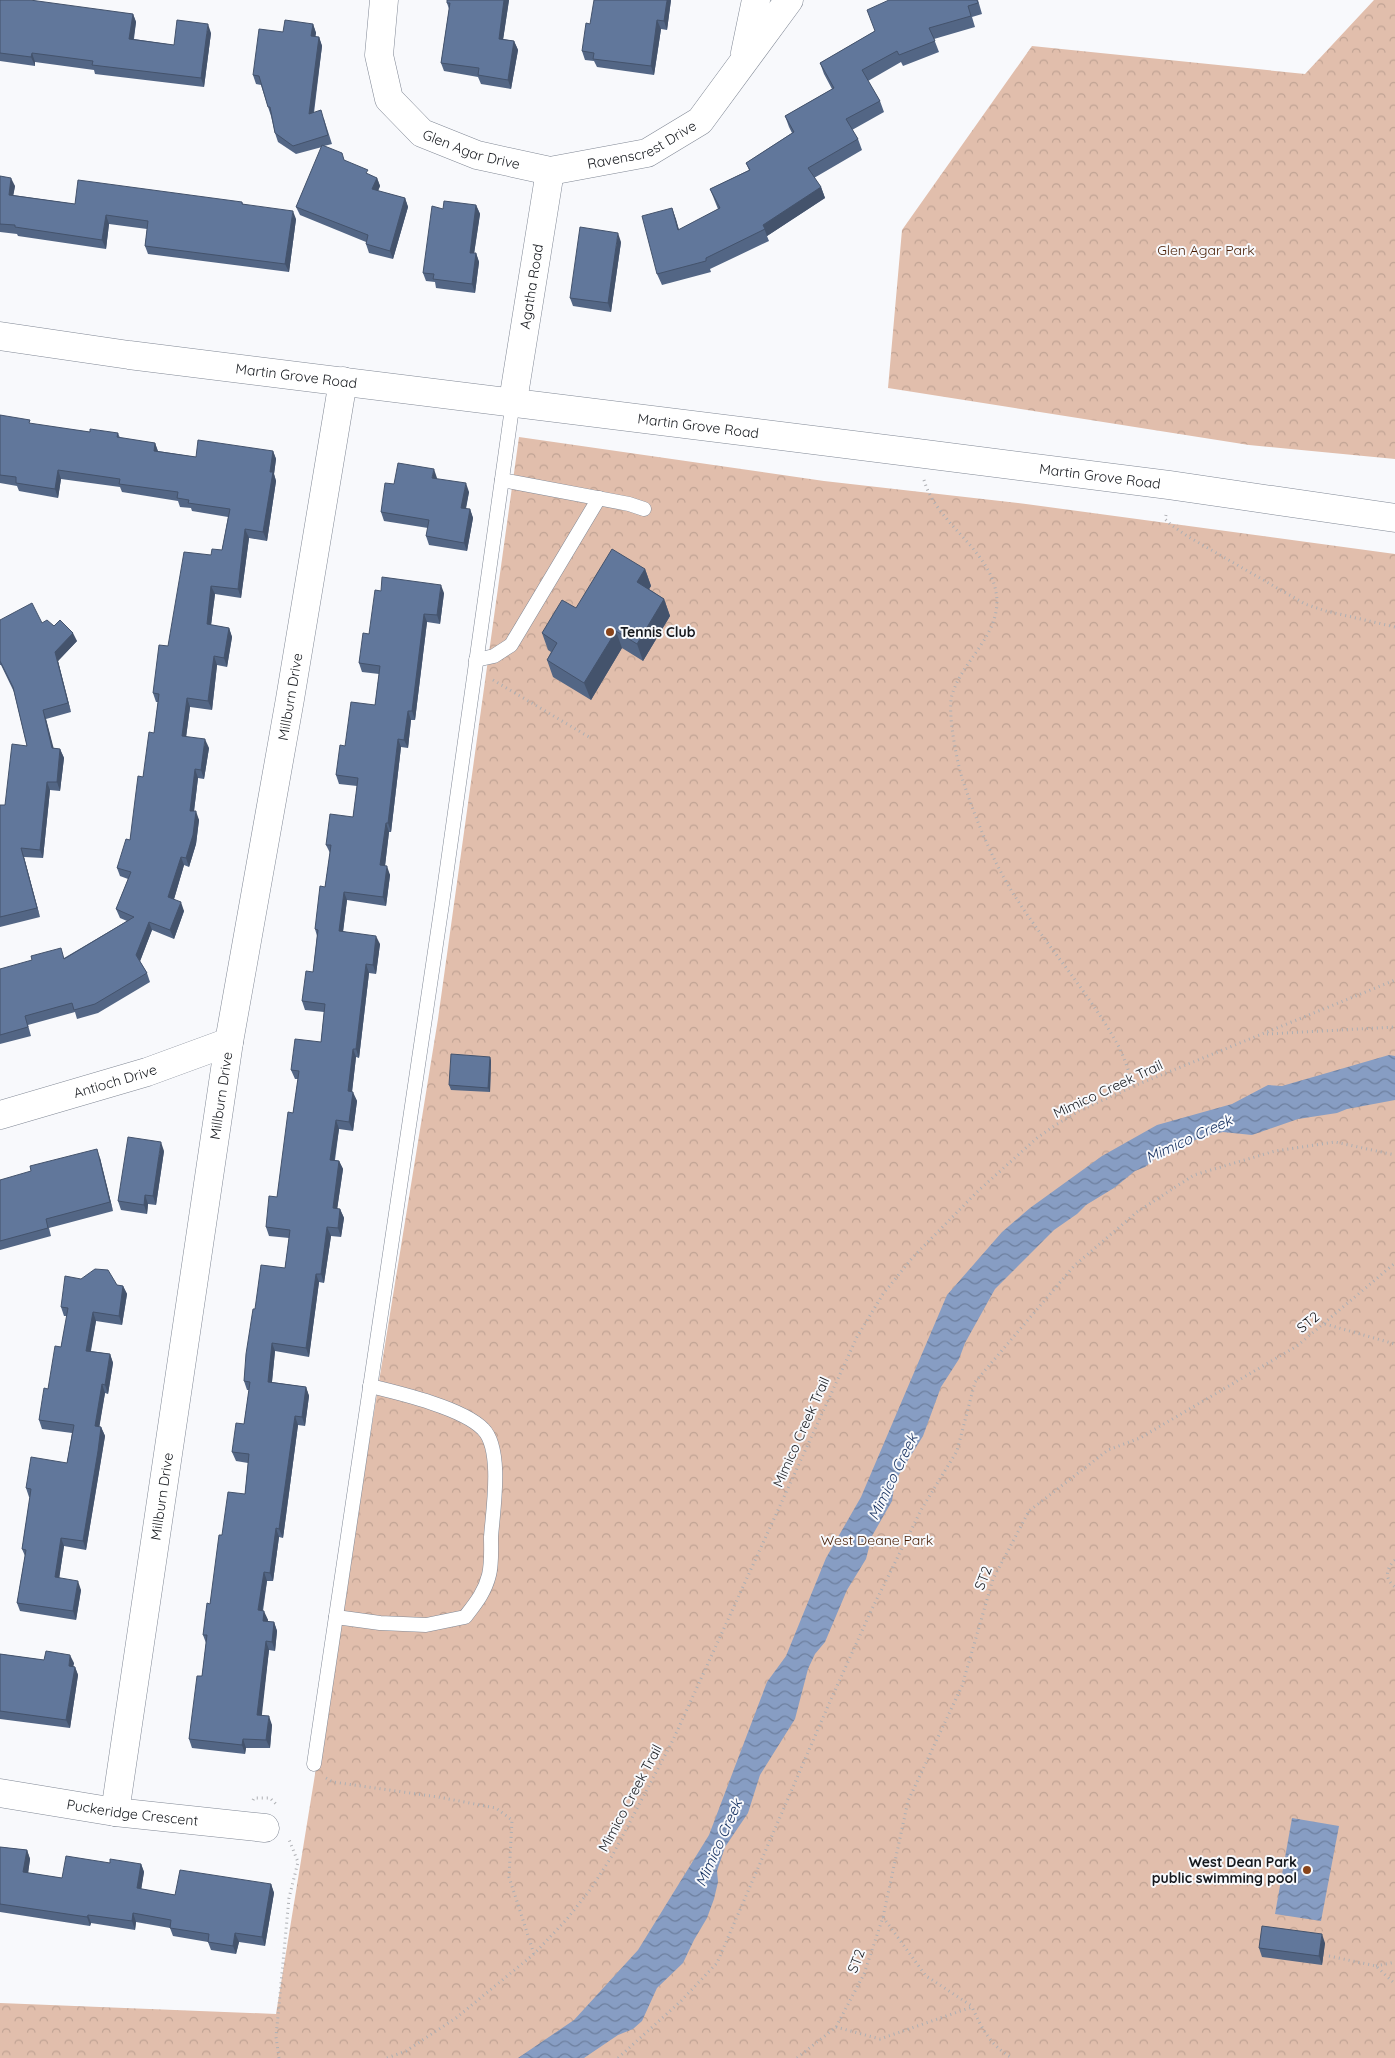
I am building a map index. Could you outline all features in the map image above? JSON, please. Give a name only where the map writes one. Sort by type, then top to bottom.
[{"type":"street","name":"Glen Agar Drive","points":[[384,0],[379,55],[389,99],[395,106],[422,133],[477,154],[550,171]]},
{"type":"street","points":[[742,64],[756,0]]},
{"type":"street","name":"Ravenscrest Drive","points":[[550,171],[647,154],[700,121],[789,0]]},
{"type":"street","name":"Agatha Road","points":[[513,402],[550,171]]},
{"type":"street","name":"Martin Grove Road","points":[[0,336],[129,355],[1169,485],[1395,518]]},
{"type":"street","name":"Millburn Drive","points":[[115,1812],[229,1042],[286,727],[343,381]]},
{"type":"street","name":"Antioch Drive","points":[[0,1115],[147,1072],[229,1042]]},
{"type":"street","name":"Puckeridge Crescent","points":[[0,1793],[115,1812],[264,1828]]},
{"type":"lane","points":[[314,1761],[513,402]]},
{"type":"lane","points":[[502,480],[629,504],[644,509]]},
{"type":"lane","points":[[476,664],[502,653],[512,645],[599,498]]},
{"type":"lane","points":[[336,1617],[380,1623],[426,1626],[465,1618],[481,1596],[489,1574],[495,1472],[492,1446],[485,1430],[452,1411],[424,1400],[370,1386]]},
{"type":"path","points":[[917,453],[928,490],[938,508],[991,572],[996,592],[995,616],[990,628],[961,674],[951,697],[953,733],[962,779],[980,828],[1019,903],[1067,969],[1119,1048],[1134,1086]]},
{"type":"path","points":[[1166,515],[1165,519],[1170,524],[1187,536],[1305,604],[1326,611],[1395,627]]},
{"type":"path","points":[[476,664],[589,737]]},
{"type":"path","name":"Mimico Creek Trail","points":[[387,2058],[406,2051],[429,2038],[534,1954],[567,1919],[590,1890],[612,1856],[673,1740],[857,1337],[883,1294],[913,1257],[978,1191],[1037,1138],[1079,1111],[1134,1086],[1395,980]]},
{"type":"path","points":[[1264,1034],[1395,1027]]},
{"type":"path","points":[[618,2058],[681,2001],[717,1963],[871,1611],[921,1510],[957,1452],[975,1382],[1074,1266],[1137,1212],[1194,1175],[1275,1151],[1335,1142],[1395,1155]]},
{"type":"path","name":"ST2","points":[[797,2058],[836,2027],[864,1974],[883,1917],[908,1802],[962,1686],[993,1578],[1029,1510],[1108,1450],[1140,1438],[1297,1346],[1395,1263]]},
{"type":"path","points":[[1324,1324],[1395,1344]]},
{"type":"path","points":[[1395,1560],[1388,1569],[1387,1574],[1388,1580],[1395,1587]]},
{"type":"path","points":[[314,1761],[326,1778],[333,1782],[438,1797],[496,1808],[512,1820],[509,1877],[534,1954]]},
{"type":"path","points":[[278,2058],[276,2037],[289,1898],[298,1862],[291,1842]]},
{"type":"path","points":[[883,1917],[926,1976],[972,2007],[983,2032],[999,2051],[1012,2058]]},
{"type":"path","points":[[1329,1956],[1376,1966],[1395,1962]]},
{"type":"path","points":[[1376,1966],[1395,1984]]},
{"type":"path","points":[[836,2027],[880,2039],[972,2007]]},
{"type":"green space","name":"Glen Agar Park","points":[[1374,0],[1395,0],[1395,459],[1249,445],[888,388],[902,230],[1032,46],[1305,74]]},
{"type":"green space","name":"West Deane Park","points":[[519,437],[824,481],[1026,504],[1395,554],[1395,2058],[0,2058],[0,2003],[276,2014],[438,1019]]},
{"type":"water","name":"Mimico Creek","points":[[1389,1055],[1395,1056],[1395,1100],[1347,1109],[1337,1113],[1298,1119],[1252,1135],[1223,1132],[1202,1137],[1158,1156],[1145,1167],[1135,1171],[1114,1188],[1086,1205],[1077,1214],[1054,1230],[995,1289],[965,1343],[959,1359],[941,1387],[923,1436],[895,1481],[892,1501],[872,1536],[866,1559],[847,1590],[825,1642],[815,1654],[808,1669],[795,1719],[760,1775],[748,1813],[725,1847],[717,1871],[718,1882],[714,1899],[707,1918],[683,1963],[657,1988],[642,2021],[633,2029],[618,2035],[584,2058],[518,2058],[574,2020],[638,1950],[709,1835],[767,1682],[786,1656],[826,1558],[861,1497],[947,1295],[1002,1232],[1030,1208],[1102,1156],[1157,1125],[1232,1104],[1268,1085],[1282,1086]]},
{"type":"water","name":"West Dean Park public swimming pool","points":[[1292,1818],[1339,1826],[1321,1921],[1275,1914]]},
{"type":"building","points":[[0,0],[30,0],[133,14],[129,39],[174,45],[177,20],[208,24],[201,78],[92,65],[93,61],[32,53],[31,57],[0,53]]},
{"type":"building","points":[[447,0],[504,0],[499,39],[514,41],[508,80],[478,75],[479,68],[441,63],[450,3],[447,3]]},
{"type":"building","points":[[594,0],[667,0],[664,21],[657,20],[651,66],[593,59],[594,53],[582,51],[586,23],[590,24]]},
{"type":"building","points":[[889,0],[977,0],[978,3],[968,6],[971,16],[929,28],[935,41],[899,55],[897,51],[862,70],[880,101],[846,119],[858,139],[808,168],[821,187],[763,225],[765,229],[706,258],[706,261],[657,274],[642,216],[672,208],[678,230],[720,208],[710,189],[750,170],[746,163],[794,132],[785,116],[834,88],[820,63],[875,31],[867,10]]},
{"type":"building","points":[[285,20],[313,24],[311,36],[319,37],[309,114],[321,110],[328,135],[293,146],[275,133],[270,107],[268,107],[259,76],[253,75],[259,29],[283,32]]},
{"type":"building","points":[[322,145],[342,153],[344,160],[368,170],[366,173],[377,178],[372,189],[405,198],[390,251],[366,244],[368,235],[296,207]]},
{"type":"building","points":[[0,176],[11,178],[9,195],[75,204],[78,180],[242,202],[242,204],[293,211],[285,264],[145,246],[148,221],[106,215],[102,240],[0,224]]},
{"type":"building","points":[[444,201],[476,205],[470,253],[476,253],[472,284],[433,279],[434,274],[423,273],[432,206],[443,209]]},
{"type":"building","points":[[580,227],[618,233],[608,303],[570,298]]},
{"type":"building","points":[[0,415],[30,420],[29,423],[90,432],[90,429],[118,433],[117,437],[155,443],[154,451],[196,457],[198,440],[273,451],[270,472],[273,472],[263,532],[245,529],[238,589],[211,586],[207,624],[229,628],[224,658],[214,656],[208,701],[187,698],[182,736],[205,739],[201,770],[195,769],[190,811],[196,811],[193,835],[186,858],[181,857],[168,897],[181,902],[170,930],[149,922],[136,955],[147,973],[95,1004],[74,1010],[72,1003],[25,1016],[28,1027],[0,1035],[0,969],[32,960],[31,956],[61,948],[64,959],[134,917],[116,909],[131,872],[117,868],[126,839],[130,840],[138,776],[143,777],[149,732],[154,733],[159,694],[153,693],[159,645],[168,646],[184,552],[211,555],[212,549],[222,550],[230,509],[188,503],[189,500],[177,498],[178,492],[119,484],[120,479],[58,470],[55,489],[16,483],[16,477],[0,475]]},
{"type":"building","points":[[398,463],[434,469],[432,478],[466,483],[461,508],[470,509],[464,543],[426,536],[429,520],[381,512],[385,483],[394,484]]},
{"type":"building","points":[[612,549],[645,569],[637,582],[664,599],[637,644],[616,631],[584,683],[547,660],[557,643],[542,633],[562,600],[576,608]]},
{"type":"building","points":[[382,577],[441,585],[437,615],[424,614],[412,711],[408,711],[404,740],[398,739],[388,823],[386,823],[380,865],[387,866],[383,897],[344,892],[339,931],[376,936],[373,965],[366,964],[356,1049],[353,1049],[348,1091],[353,1092],[349,1122],[336,1120],[330,1160],[339,1161],[333,1208],[340,1209],[338,1228],[327,1227],[321,1274],[316,1274],[306,1348],[272,1343],[268,1382],[306,1387],[302,1417],[295,1416],[279,1529],[276,1528],[270,1573],[264,1572],[258,1610],[264,1611],[263,1621],[274,1622],[272,1642],[266,1641],[257,1715],[269,1716],[266,1740],[243,1739],[242,1745],[189,1739],[197,1676],[202,1676],[207,1635],[203,1635],[207,1603],[210,1604],[219,1535],[222,1535],[228,1492],[245,1494],[249,1454],[232,1452],[236,1423],[244,1424],[250,1382],[244,1381],[246,1354],[261,1265],[285,1268],[290,1230],[266,1227],[269,1196],[277,1197],[288,1112],[293,1113],[299,1071],[291,1070],[295,1039],[321,1042],[325,1004],[302,1001],[306,971],[313,972],[318,930],[315,929],[320,886],[325,887],[331,845],[326,845],[330,814],[353,817],[358,778],[336,775],[340,745],[345,746],[351,702],[375,705],[380,666],[359,663],[363,633],[369,634],[375,590],[381,591]]},
{"type":"building","points":[[32,603],[42,623],[47,620],[54,626],[60,620],[73,633],[55,652],[68,703],[43,710],[52,748],[60,749],[57,782],[47,782],[40,850],[21,848],[37,908],[0,917],[0,805],[5,805],[12,744],[27,746],[13,687],[0,661],[0,620]]},
{"type":"building","points":[[451,1054],[490,1057],[488,1088],[449,1085]]},
{"type":"building","points":[[128,1137],[161,1142],[153,1196],[145,1195],[144,1205],[118,1201]]},
{"type":"building","points":[[97,1149],[110,1202],[46,1219],[48,1228],[0,1241],[0,1180],[31,1171],[30,1166]]},
{"type":"building","points":[[95,1269],[108,1270],[117,1285],[123,1286],[119,1316],[93,1312],[86,1351],[110,1354],[105,1385],[102,1384],[95,1426],[101,1427],[83,1541],[61,1538],[55,1577],[78,1581],[73,1611],[17,1603],[26,1550],[22,1549],[31,1489],[26,1488],[31,1457],[67,1463],[74,1425],[39,1420],[44,1388],[48,1389],[55,1346],[61,1347],[68,1308],[61,1307],[65,1276],[81,1279]]},
{"type":"building","points":[[46,1651],[70,1655],[69,1666],[75,1667],[66,1720],[0,1711],[0,1654],[44,1660]]},
{"type":"building","points":[[0,1847],[27,1850],[23,1872],[62,1878],[66,1856],[110,1863],[110,1859],[141,1864],[137,1888],[175,1895],[180,1870],[271,1884],[262,1937],[235,1933],[233,1946],[208,1942],[209,1934],[170,1928],[171,1920],[133,1913],[132,1921],[88,1915],[87,1917],[0,1904]]},
{"type":"building","points":[[1262,1926],[1322,1934],[1319,1956],[1259,1948]]},
{"type":"place","name":"Tennis Club","points":[[610,632]]},
{"type":"place","name":"West Dean Park public swimming pool","points":[[1307,1870]]}]
